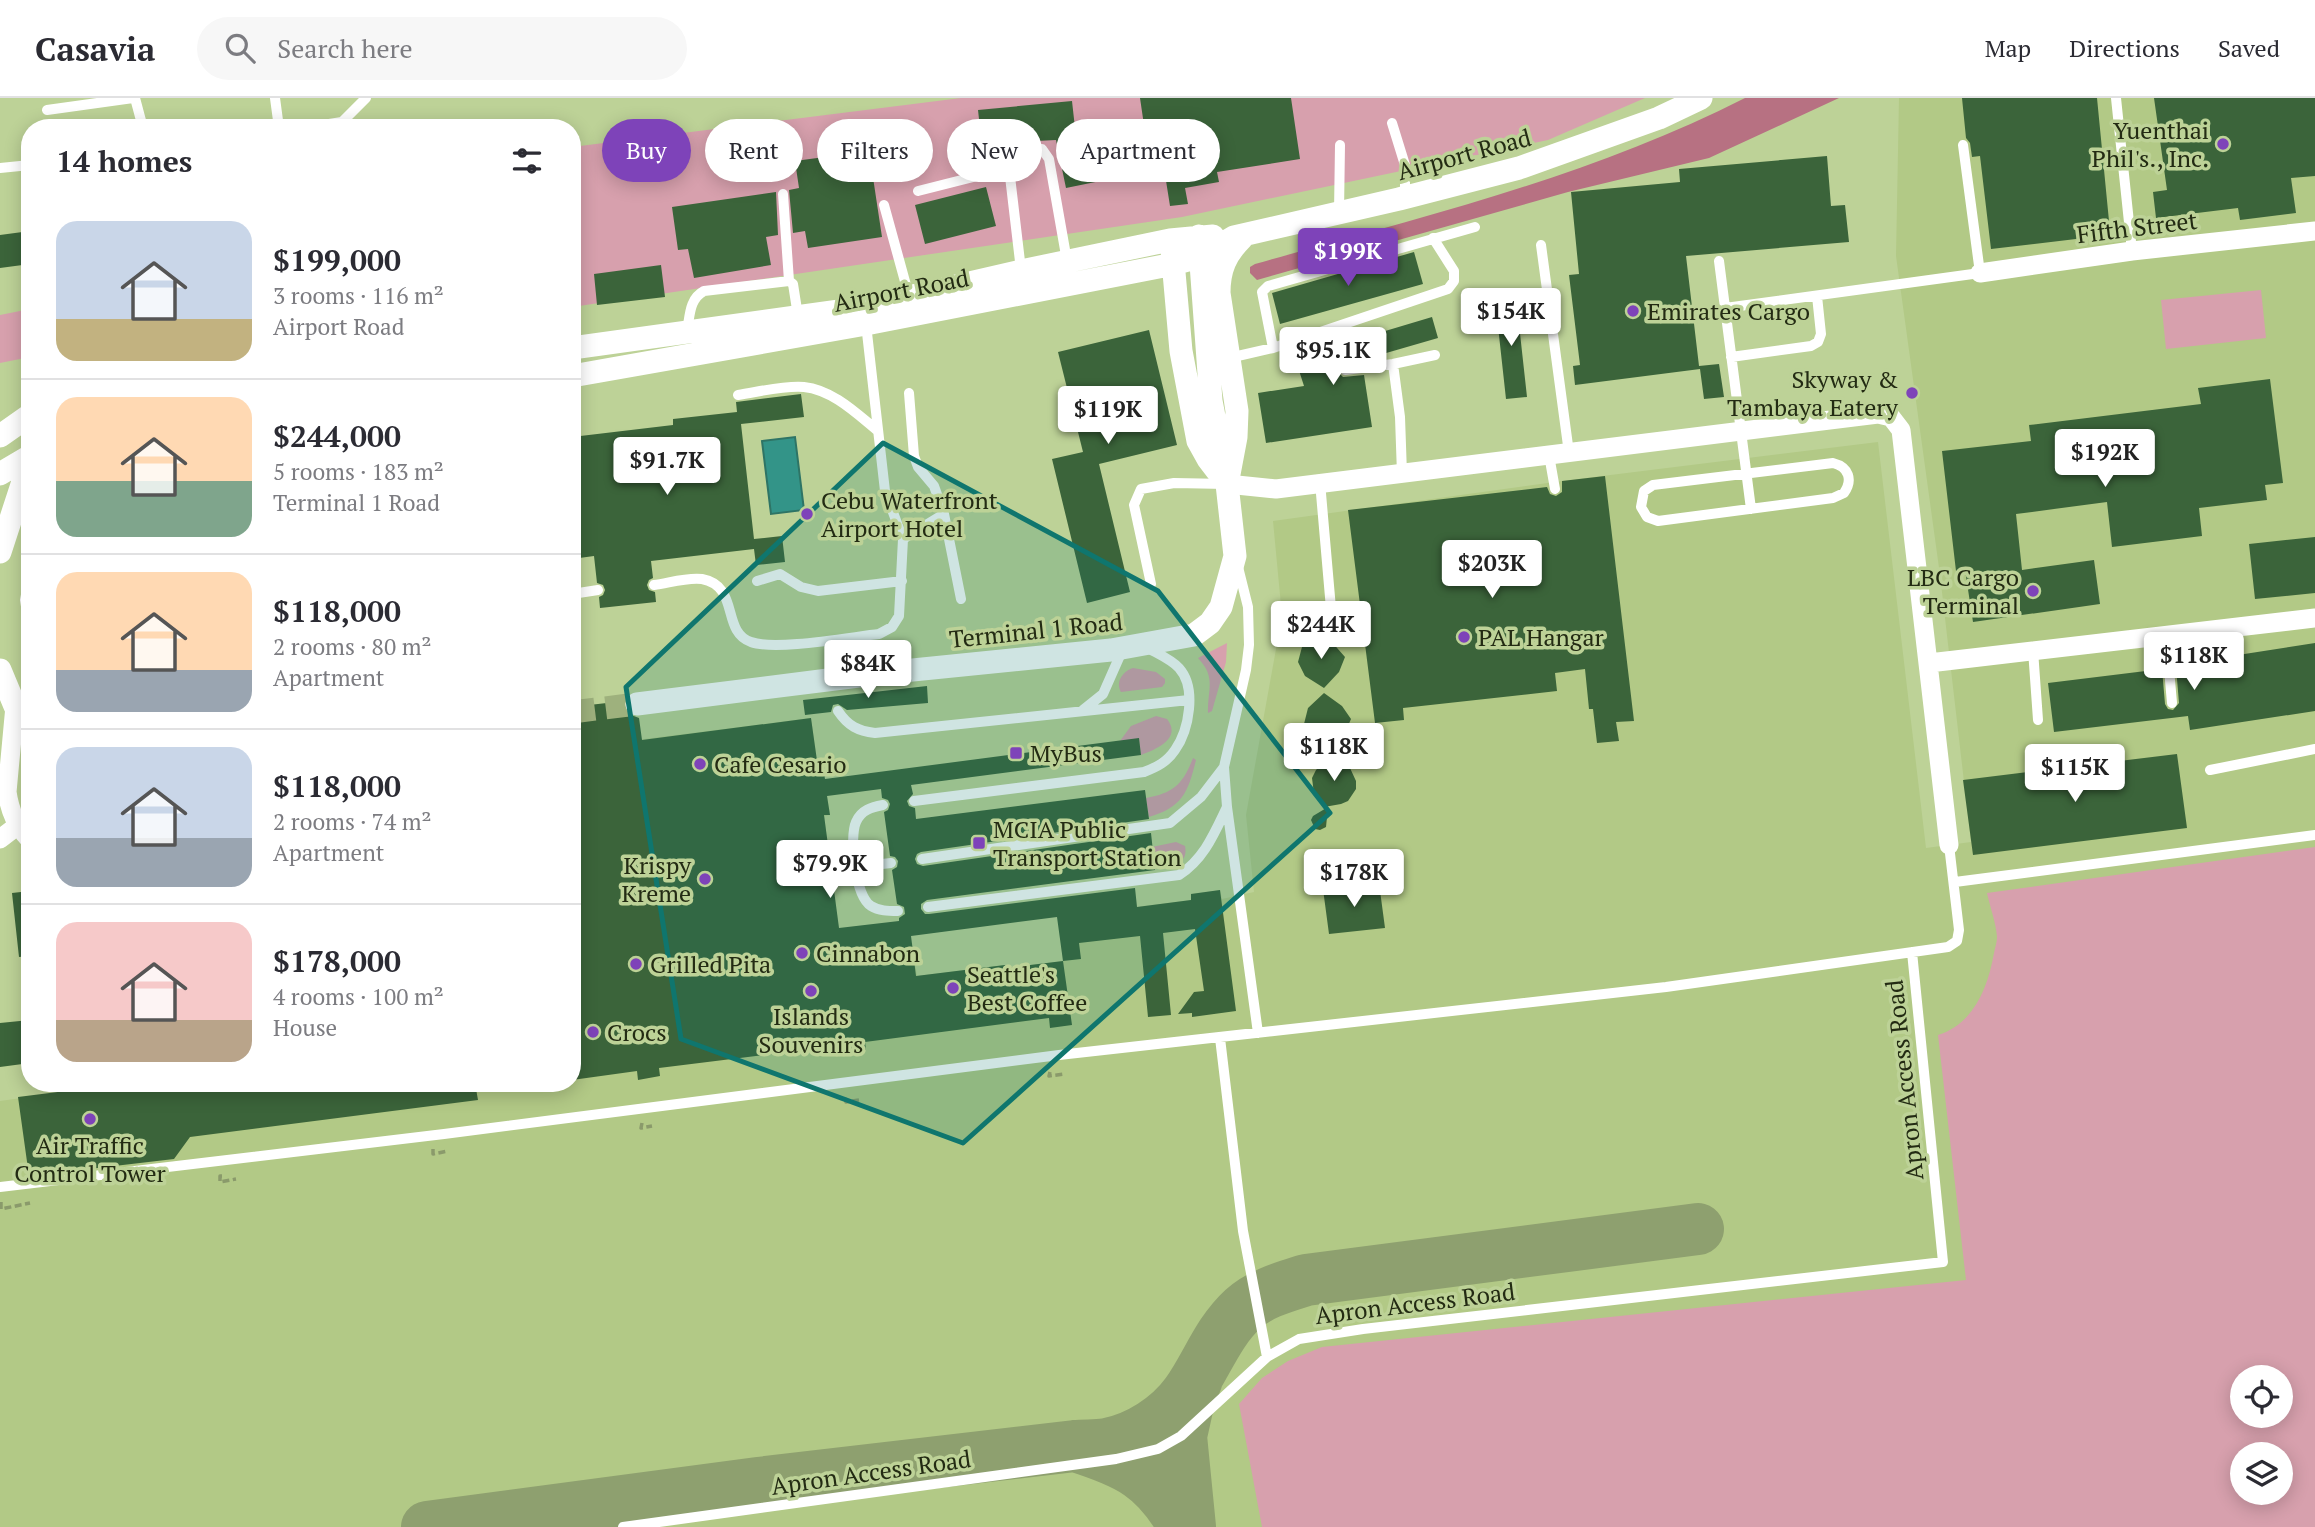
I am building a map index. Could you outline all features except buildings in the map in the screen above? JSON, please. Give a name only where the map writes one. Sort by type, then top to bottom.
[{"type":"street","name":"Airport Road","points":[[581,374],[864,316],[1174,264],[1200,246],[1519,168],[1660,118],[1701,98]]},
{"type":"street","name":"Fifth Street","points":[[1973,275],[2132,251],[2315,231]]},
{"type":"street","name":"Terminal 1 Road","points":[[1227,484],[1233,457],[1237,411],[1219,293],[1219,276],[1230,250],[1241,235]]},
{"type":"street","name":"Airport Road","points":[[581,347],[798,316],[864,316],[909,297],[1067,261],[1170,240],[1200,246]]},
{"type":"street","points":[[1170,240],[1181,351],[1198,441],[1227,484],[1276,489],[1878,414],[1891,417],[1901,430],[1949,845]]},
{"type":"street","name":"Terminal 1 Road","points":[[636,704],[833,684],[1133,646],[1195,635],[1210,623],[1221,607],[1235,556],[1205,342],[1200,246]]},
{"type":"street","points":[[0,436],[21,421]]},
{"type":"street","points":[[0,474],[21,463]]},
{"type":"street","points":[[0,497],[21,484]]},
{"type":"street","points":[[0,552],[21,486]]},
{"type":"street","points":[[1928,663],[2315,618]]},
{"type":"street","points":[[0,670],[21,713]]},
{"type":"street","points":[[21,720],[4,801],[21,821]]},
{"type":"street","points":[[0,839],[21,829]]},
{"type":"lane","points":[[47,110],[134,98],[140,119]]},
{"type":"lane","points":[[275,98],[278,119]]},
{"type":"lane","points":[[345,119],[366,98]]},
{"type":"lane","points":[[2116,98],[2132,251]]},
{"type":"lane","points":[[1392,123],[1405,164],[1405,198]]},
{"type":"lane","points":[[1339,212],[1340,145]]},
{"type":"lane","points":[[1725,308],[1973,275],[1962,145]]},
{"type":"lane","points":[[1042,149],[1049,159],[1067,261]]},
{"type":"lane","points":[[0,168],[21,165]]},
{"type":"lane","points":[[918,191],[954,182]]},
{"type":"lane","points":[[1011,182],[1021,271]]},
{"type":"lane","points":[[783,194],[789,281],[794,289],[798,316]]},
{"type":"lane","points":[[884,205],[909,297]]},
{"type":"lane","points":[[1273,348],[1262,292],[1268,286],[1475,227]]},
{"type":"lane","points":[[1229,358],[1273,348],[1448,289],[1454,281],[1454,271],[1433,239]]},
{"type":"lane","points":[[1541,245],[1569,453]]},
{"type":"lane","points":[[1719,261],[1751,509]]},
{"type":"lane","points":[[687,332],[693,301],[704,291],[789,281]]},
{"type":"lane","points":[[1731,357],[1811,346],[1818,342],[1821,334],[1817,296]]},
{"type":"lane","points":[[654,585],[699,579],[711,582],[720,587],[726,596],[734,625],[741,636],[749,642],[768,646],[879,634],[892,627],[899,616],[903,539],[885,491],[864,316]]},
{"type":"lane","points":[[1345,370],[1394,364],[1435,355]]},
{"type":"lane","points":[[1394,364],[1400,417],[1402,474]]},
{"type":"lane","points":[[738,394],[803,387],[823,393],[848,407],[878,431]]},
{"type":"lane","points":[[909,393],[914,456],[918,467],[934,486],[944,514],[961,599]]},
{"type":"lane","points":[[1549,455],[1555,489]]},
{"type":"lane","points":[[1833,463],[1843,467],[1849,476],[1847,488],[1839,496],[1751,509],[1658,522],[1647,517],[1641,507],[1644,491],[1653,485],[1833,463]]},
{"type":"lane","points":[[1151,584],[1134,505],[1141,489],[1174,482],[1227,484]]},
{"type":"lane","points":[[1320,482],[1332,620]]},
{"type":"lane","points":[[903,539],[944,514]]},
{"type":"lane","points":[[1235,556],[1248,607],[1249,645],[1246,670],[1224,766],[1227,807],[1258,1033]]},
{"type":"lane","points":[[757,581],[780,575],[801,587],[818,591],[902,581]]},
{"type":"lane","points":[[581,593],[598,590]]},
{"type":"lane","points":[[2166,635],[2172,704]]},
{"type":"lane","points":[[914,801],[1144,772],[1161,766],[1175,751],[1186,727],[1186,678],[1178,666],[1133,646],[1103,694],[1083,710]]},
{"type":"lane","points":[[2033,650],[2038,720]]},
{"type":"lane","points":[[838,711],[858,731],[875,733],[1188,700]]},
{"type":"lane","points":[[2210,770],[2315,749]]},
{"type":"lane","points":[[922,859],[1170,823],[1201,797],[1224,766]]},
{"type":"lane","points":[[883,804],[869,808],[856,822],[853,835],[859,890],[864,901],[871,907],[898,911]]},
{"type":"lane","points":[[928,907],[1179,875],[1193,866],[1207,849],[1227,807]]},
{"type":"lane","points":[[1955,882],[2315,835]]},
{"type":"lane","points":[[0,1187],[431,1136],[1059,1055],[1666,987],[1948,947],[1957,941],[1959,930],[1949,845]]},
{"type":"lane","points":[[856,867],[891,863]]},
{"type":"lane","name":"Apron Access Road","points":[[624,1527],[1116,1459],[1158,1449],[1181,1436],[1267,1357],[1299,1339],[1363,1329],[1943,1262],[1912,952]]},
{"type":"lane","points":[[1220,1038],[1243,1231],[1267,1357]]},
{"type":"path","points":[[230,1175],[220,1176],[220,1182],[236,1179]]},
{"type":"path","points":[[10,1200],[1,1202],[1,1209],[30,1203]]},
{"type":"highlighted area","points":[[883,443],[1158,591],[1330,813],[963,1143],[681,1039],[626,687]]},
{"type":"shaded area","points":[[961,98],[1645,98],[1548,140],[1182,217],[581,306],[581,146],[602,143],[602,182],[691,182],[691,132],[705,130],[705,182],[803,182],[803,119],[794,119]]},
{"type":"shaded area","points":[[1745,98],[1839,98],[1709,158],[1568,192],[1257,280],[1250,273],[1250,267],[1255,264],[1442,212],[1566,173],[1686,126]]},
{"type":"shaded area","points":[[1899,98],[2315,98],[2315,1527],[0,1527],[0,1101],[64,1092],[581,1092],[581,747],[811,718],[819,774],[824,774],[830,815],[824,816],[842,952],[912,943],[917,976],[1063,961],[1058,917],[1191,900],[1191,894],[1220,890],[1222,899],[1254,892],[1246,815],[1282,616],[1273,521],[1562,481],[1878,442],[1926,848],[1971,842],[1940,575],[1896,256]]},
{"type":"shaded area","points":[[2261,290],[2266,338],[2166,349],[2161,300]]},
{"type":"shaded area","points":[[21,311],[21,359],[0,363],[0,315]]},
{"type":"shaded area","points":[[1227,643],[1226,662],[1212,711],[1208,713],[1209,678],[1198,658]]},
{"type":"shaded area","points":[[1133,668],[1156,672],[1165,679],[1165,683],[1162,687],[1121,692],[1121,677]]},
{"type":"shaded area","points":[[1156,716],[1167,719],[1171,726],[1172,732],[1166,742],[1141,755],[1139,739],[1120,741],[1131,726]]},
{"type":"shaded area","points":[[1193,758],[1196,760],[1193,771],[1182,797],[1170,808],[1149,817],[1146,798],[1176,786]]},
{"type":"shaded area","points":[[1176,842],[1185,846],[1181,861],[1155,867],[1152,847]]},
{"type":"shaded area","points":[[2315,847],[2315,1527],[1262,1527],[1239,1404],[1262,1378],[1288,1361],[1322,1347],[1966,1280],[1938,1035],[1961,1022],[1970,1013],[1983,991],[1997,937],[1987,893]]},
{"type":"water","points":[[795,437],[804,510],[771,514],[762,441]]},
{"type":"taxiway","points":[[1075,1446],[1103,1445],[1119,1441],[1162,1419],[1187,1393],[1234,1318],[1257,1299],[1281,1288],[1306,1280],[1698,1229]]},
{"type":"taxiway","points":[[1190,1527],[1181,1436],[1197,1379]]},
{"type":"taxiway","points":[[427,1527],[758,1483],[1075,1446],[1111,1459],[1139,1474],[1163,1495],[1184,1527]]},
{"type":"tunnel","points":[[581,711],[637,704]]},
{"type":"place","name":"Yuenthai Phil's., Inc.","points":[[2223,144]]},
{"type":"place","name":"Emirates Cargo","points":[[1633,311]]},
{"type":"place","name":"Skyway & Tambaya Eatery","points":[[1912,393]]},
{"type":"place","name":"Cebu Waterfront Airport Hotel","points":[[807,514]]},
{"type":"place","name":"LBC Cargo Terminal","points":[[2033,591]]},
{"type":"place","name":"PAL Hangar","points":[[1464,637]]},
{"type":"place","name":"MyBus","points":[[1016,753]]},
{"type":"place","name":"Cafe Cesario","points":[[700,764]]},
{"type":"place","name":"MCIA Public Transport Station","points":[[979,843]]},
{"type":"place","name":"Krispy Kreme","points":[[705,879]]},
{"type":"place","name":"Cinnabon","points":[[802,953]]},
{"type":"place","name":"Grilled Pita","points":[[636,964]]},
{"type":"place","name":"Seattle's Best Coffee","points":[[953,988]]},
{"type":"place","name":"Islands Souvenirs","points":[[811,991]]},
{"type":"place","name":"Crocs","points":[[593,1032]]},
{"type":"place","name":"Air Traffic Control Tower","points":[[90,1119]]}]
